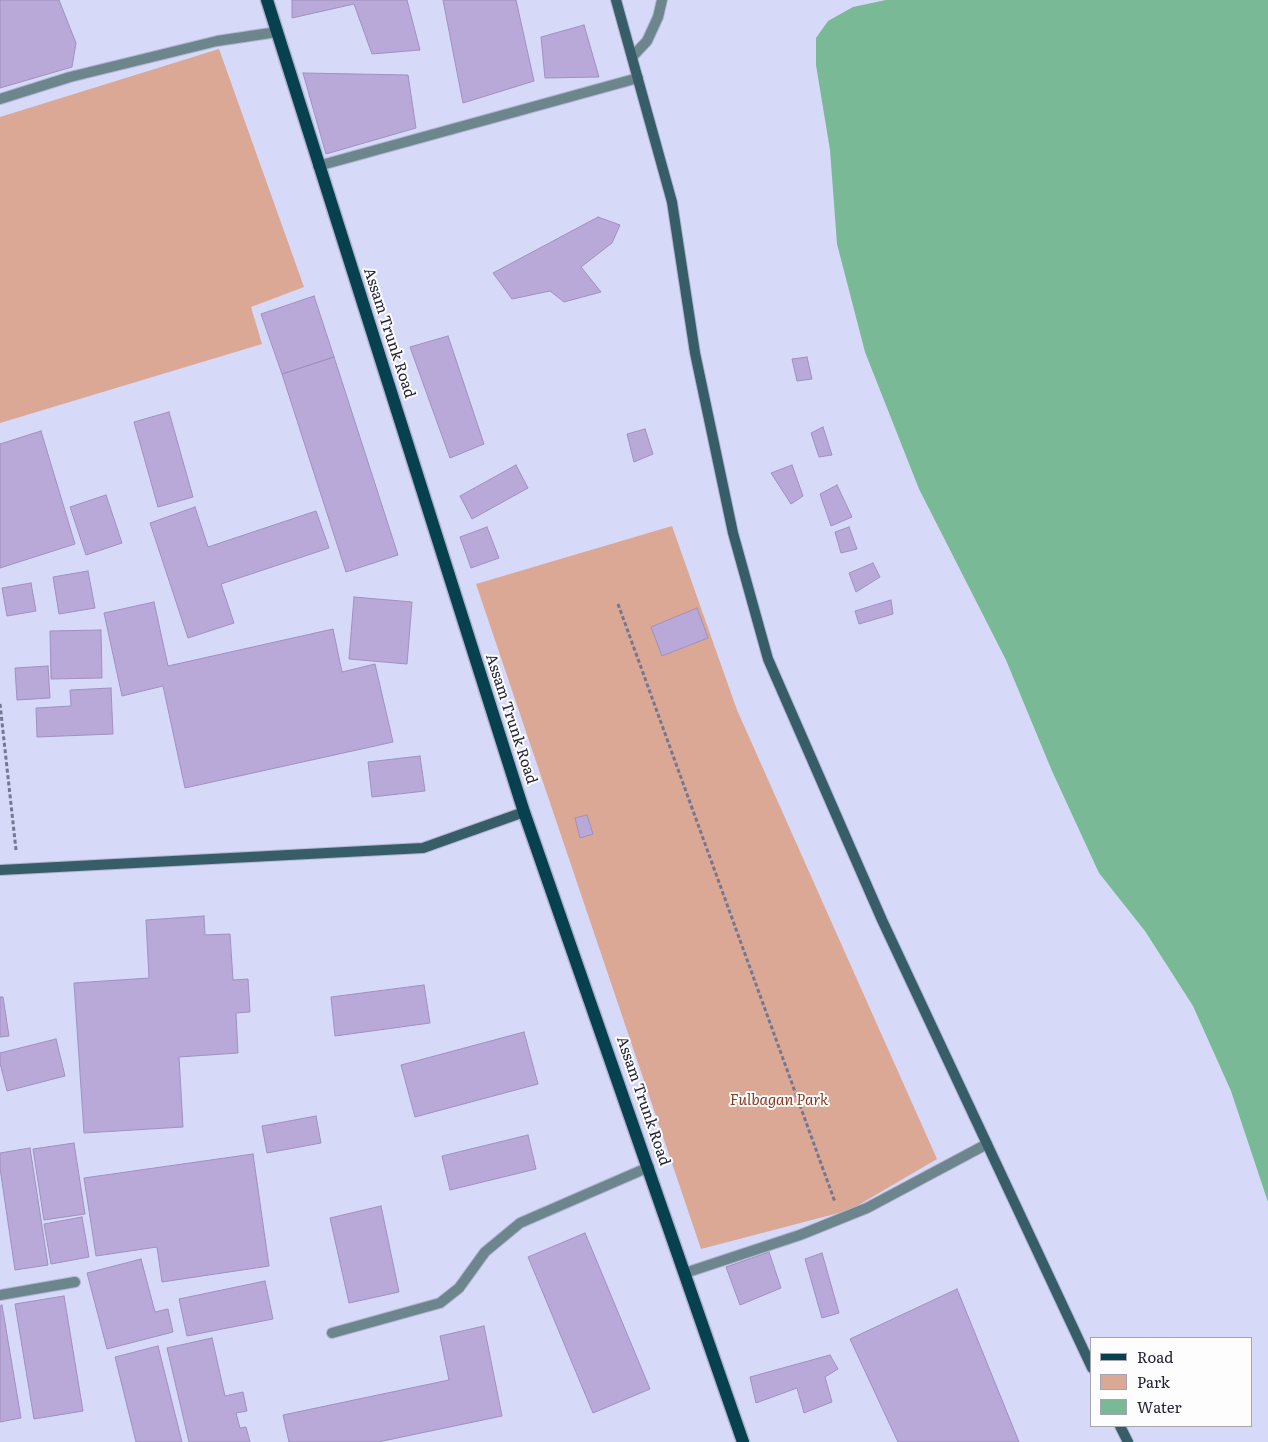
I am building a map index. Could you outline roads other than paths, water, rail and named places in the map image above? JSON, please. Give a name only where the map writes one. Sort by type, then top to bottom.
[{"type":"main road","name":"Assam Trunk Road","points":[[267,0],[524,812],[649,1167],[743,1442]]},
{"type":"street","points":[[616,0],[672,202],[695,353],[733,533],[768,659],[882,920],[1090,1364]]},
{"type":"street","points":[[632,57],[647,41],[658,17],[662,0]]},
{"type":"street","points":[[0,100],[70,77],[217,41],[277,32]]},
{"type":"street","points":[[318,166],[638,78]]},
{"type":"street","points":[[0,870],[423,848],[524,812]]},
{"type":"street","points":[[685,1273],[800,1235],[867,1208],[987,1144]]},
{"type":"street","points":[[332,1333],[440,1303],[459,1288],[485,1252],[520,1223],[649,1167]]},
{"type":"street","points":[[0,1295],[75,1282]]},
{"type":"street","points":[[1120,1427],[1128,1442]]},
{"type":"water","points":[[886,0],[1268,0],[1268,1202],[1231,1091],[1193,1006],[1145,931],[1099,873],[1052,771],[1006,660],[919,489],[865,352],[837,244],[830,150],[816,65],[816,38],[828,21],[853,7]]},
{"type":"park label","name":"Fulbagan Park","points":[[779,1101]]}]
